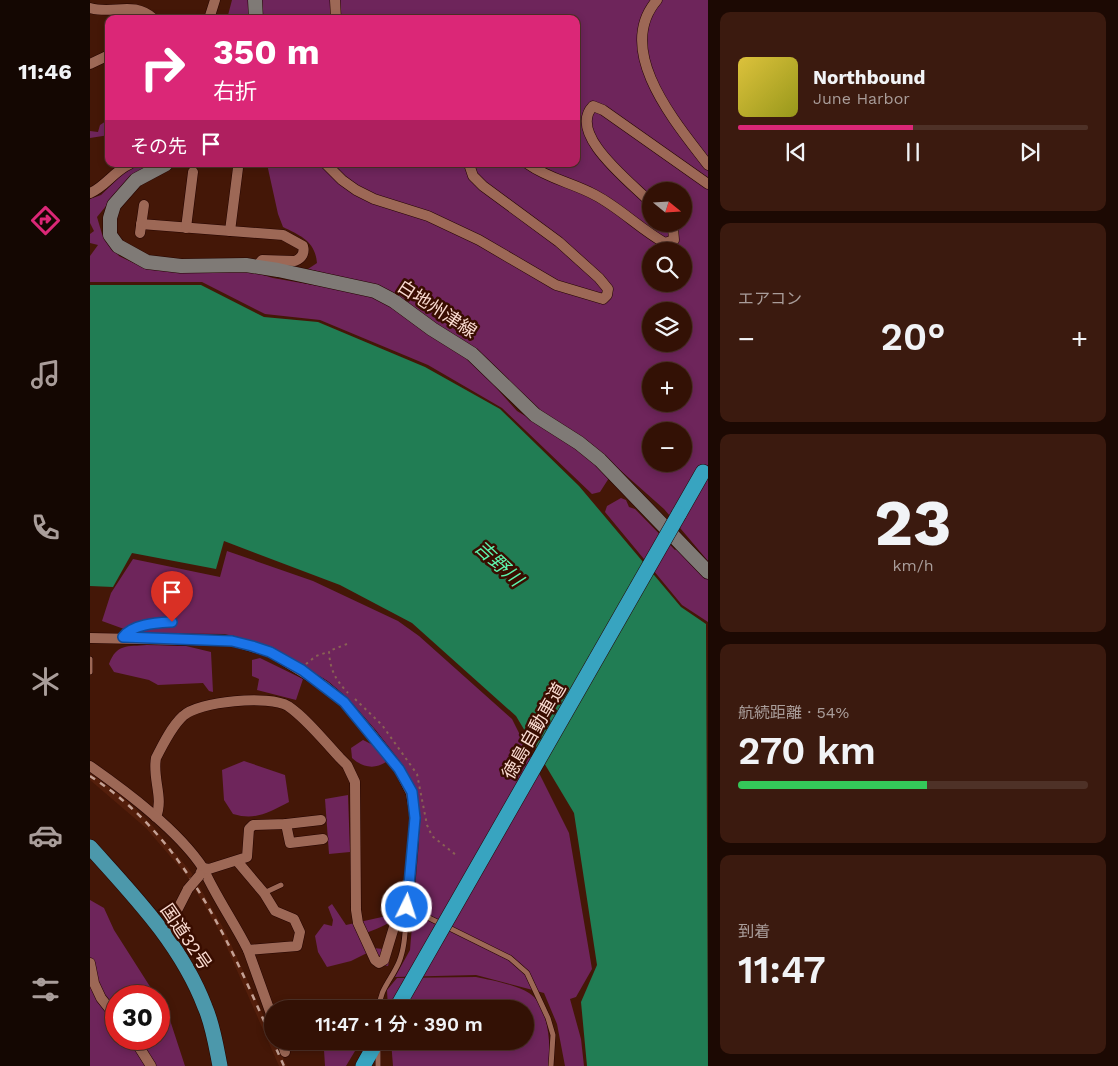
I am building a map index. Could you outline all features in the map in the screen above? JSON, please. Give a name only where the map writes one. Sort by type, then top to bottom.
[{"type":"highway","name":"徳島自動車道","points":[[401,1000],[703,472]]},
{"type":"highway","name":"国道32号","points":[[90,847],[165,934],[194,980],[206,1009],[220,1066]]},
{"type":"highway","points":[[362,1066],[372,1050]]},
{"type":"main road","points":[[256,15],[257,0]]},
{"type":"main road","name":"白地州津線","points":[[160,167],[136,180],[114,205],[110,218],[110,234],[118,246],[146,262],[181,266],[256,267],[375,292],[394,301],[432,330],[472,354],[489,368],[529,410],[600,460],[708,572]]},
{"type":"street","points":[[210,15],[215,0]]},
{"type":"street","points":[[335,0],[336,15]]},
{"type":"street","points":[[657,0],[650,8],[642,29],[643,55],[647,69],[670,113],[708,165]]},
{"type":"street","points":[[90,8],[108,10],[133,8],[148,15]]},
{"type":"street","points":[[90,64],[105,57]]},
{"type":"street","points":[[642,194],[592,144],[585,123],[589,110],[593,106],[603,110],[708,184]]},
{"type":"street","points":[[90,193],[101,187],[123,167]]},
{"type":"street","points":[[329,167],[356,190],[374,199],[428,216],[479,240],[556,285],[603,299],[607,296],[608,289],[580,259],[482,186],[473,176],[471,167]]},
{"type":"street","points":[[533,167],[557,180],[594,194],[642,230]]},
{"type":"street","points":[[230,231],[238,168]]},
{"type":"street","points":[[186,228],[193,172]]},
{"type":"street","points":[[144,205],[141,229],[186,228],[283,235],[303,246],[303,255],[300,259],[295,261],[262,260],[256,267]]},
{"type":"street","points":[[646,232],[665,243],[674,240],[673,232]]},
{"type":"street","points":[[90,638],[123,637],[232,641],[270,652],[302,670],[344,702],[370,732],[406,780],[414,800],[415,818],[407,907],[397,917],[384,960],[377,962],[362,934],[356,910],[355,782],[351,772],[340,758],[294,712],[279,702],[262,699],[219,704],[192,710],[183,716],[156,758],[159,806],[156,817]]},
{"type":"street","points":[[90,766],[128,793],[156,817],[196,858],[201,872],[235,925],[248,950],[266,1000]]},
{"type":"street","points":[[165,934],[188,889],[201,872],[248,857],[249,829],[253,825],[321,820]]},
{"type":"street","points":[[286,824],[290,843],[323,839]]},
{"type":"street","points":[[237,861],[264,893],[275,911],[294,919],[300,932],[296,946],[248,950]]},
{"type":"street","points":[[90,963],[94,983],[105,1003]]},
{"type":"street","points":[[141,1050],[151,1066]]},
{"type":"lane","points":[[123,637],[127,632],[137,627],[172,622]]},
{"type":"lane","points":[[90,659],[90,672]]},
{"type":"lane","points":[[264,893],[281,885]]},
{"type":"lane","points":[[380,1000],[380,995],[399,962],[407,907],[510,958],[527,973],[548,1018],[553,1035],[551,1066]]},
{"type":"lane","points":[[378,1050],[378,1066]]},
{"type":"path","points":[[302,670],[316,656],[329,651]]},
{"type":"path","points":[[427,818],[427,825],[432,836],[456,855]]},
{"type":"shaded area","points":[[232,0],[708,0],[708,561],[664,509],[585,439],[523,400],[496,368],[478,352],[378,286],[308,269],[317,263],[313,249],[306,240],[283,227],[278,214],[268,167],[580,167],[580,15],[228,15]]},
{"type":"shaded area","points":[[105,122],[105,136],[90,138],[90,131],[98,132],[100,125]]},
{"type":"shaded area","points":[[130,167],[143,167],[143,169],[129,178],[97,217],[102,234],[119,256],[140,266],[253,272],[273,278],[376,296],[467,355],[517,411],[577,447],[609,478],[600,492],[592,494],[502,408],[428,365],[320,320],[265,314],[202,282],[90,282],[90,256],[98,245],[90,243],[90,234],[94,231],[90,223],[90,199],[101,195]]},
{"type":"shaded area","points":[[621,498],[626,500],[629,507],[635,509],[675,550],[679,547],[708,579],[708,622],[682,605],[605,512],[607,506]]},
{"type":"shaded area","points":[[227,551],[313,581],[398,621],[419,636],[512,719],[569,833],[592,969],[576,997],[570,999],[581,1039],[584,1066],[565,1066],[557,1024],[544,993],[476,975],[395,977],[410,950],[419,841],[413,789],[318,677],[269,646],[225,634],[135,633],[102,621],[111,593],[133,559],[220,577]]},
{"type":"shaded area","points":[[128,646],[186,646],[211,652],[213,692],[209,691],[203,683],[158,685],[149,680],[114,672],[109,664],[119,649]]},
{"type":"shaded area","points":[[260,658],[303,679],[296,700],[257,690],[259,679],[252,676],[252,660]]},
{"type":"shaded area","points":[[363,740],[375,746],[386,762],[373,767],[360,764],[352,758],[351,748]]},
{"type":"shaded area","points":[[244,761],[285,775],[289,802],[256,816],[233,814],[224,800],[222,770]]},
{"type":"shaded area","points":[[90,772],[125,799],[150,823],[191,872],[225,931],[264,1017],[264,1032],[221,934],[187,876],[146,828],[90,780]]},
{"type":"shaded area","points":[[348,795],[350,852],[329,854],[325,799]]},
{"type":"shaded area","points":[[90,900],[104,908],[114,930],[149,985],[105,985],[105,1050],[170,1050],[170,1020],[185,1066],[90,1066]]},
{"type":"shaded area","points":[[332,904],[346,925],[391,915],[392,920],[389,923],[359,937],[374,948],[392,950],[388,966],[372,964],[367,953],[351,961],[327,967],[318,952],[315,936],[324,924],[332,926],[333,920],[328,907]]},
{"type":"shaded area","points":[[476,977],[504,983],[529,993],[541,1006],[547,1027],[549,1037],[548,1066],[393,1066],[392,1050],[534,1050],[534,1000],[388,1000],[387,990],[397,978]]},
{"type":"shaded area","points":[[272,1050],[279,1050],[287,1066],[279,1066]]},
{"type":"shaded area","points":[[324,1050],[356,1050],[346,1066],[325,1066]]},
{"type":"water","name":"吉野川","points":[[90,285],[201,285],[264,317],[318,322],[425,367],[500,409],[579,486],[681,607],[706,624],[708,1066],[587,1066],[581,1002],[597,965],[574,813],[516,716],[412,623],[340,585],[224,541],[216,569],[132,553],[113,587],[90,586]]},
{"type":"railway","points":[[90,776],[126,803],[157,834],[184,869],[208,906],[229,945],[284,1066]]},
{"type":"route","points":[[172,622],[161,622],[137,627],[127,632],[123,637],[232,641],[270,652],[302,670],[325,686],[358,717],[399,769],[412,792],[415,818],[407,907]]}]
